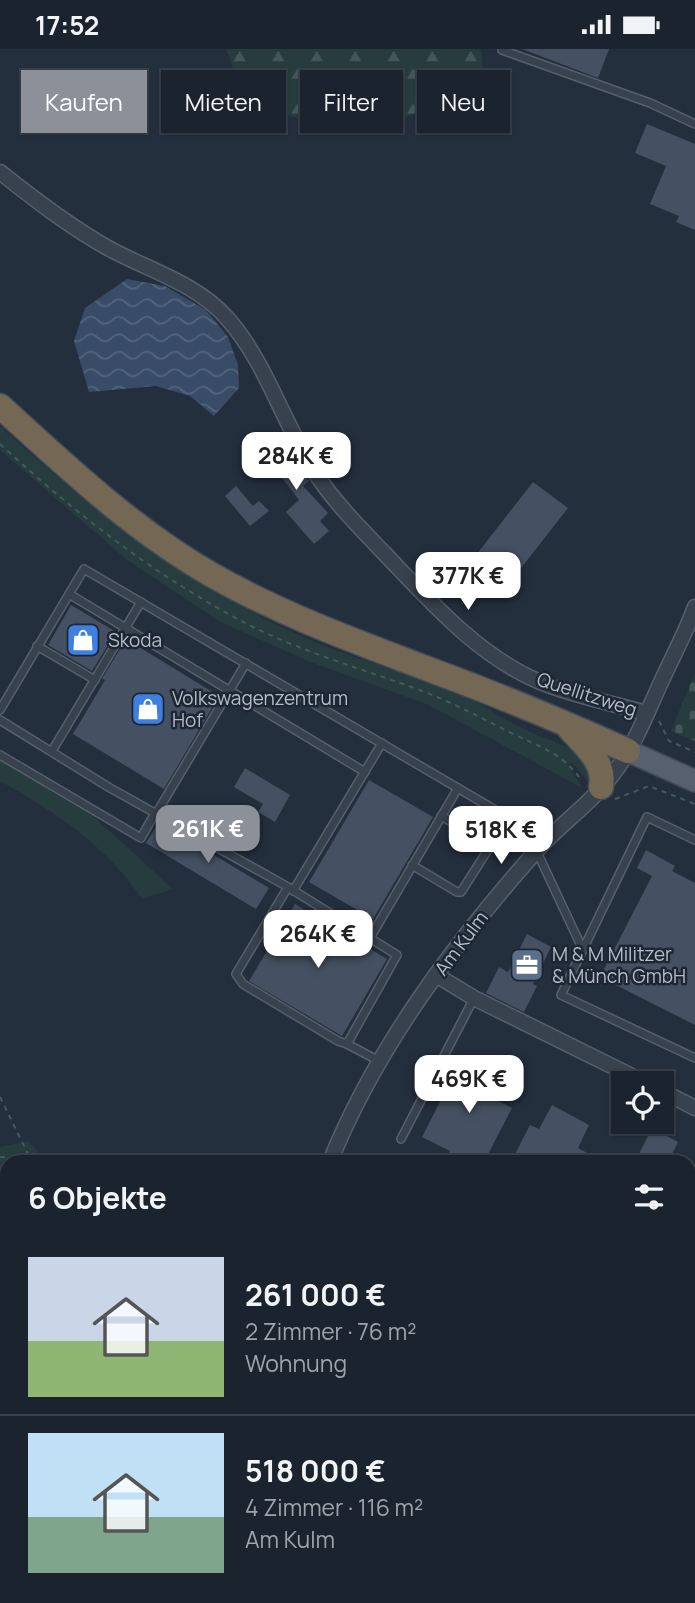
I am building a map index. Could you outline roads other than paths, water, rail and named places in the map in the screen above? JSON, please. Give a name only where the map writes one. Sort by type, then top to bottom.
[{"type":"highway","points":[[0,406],[102,497],[210,574],[321,629],[564,723],[628,751]]},
{"type":"highway","points":[[564,723],[597,761],[602,773],[600,789]]},
{"type":"main road","points":[[628,751],[695,781]]},
{"type":"street","name":"Quellitzweg","points":[[0,172],[62,220],[111,249],[182,284],[206,299],[225,316],[243,338],[269,383],[316,474],[352,519],[426,597],[473,640],[507,664],[538,681],[647,713]]},
{"type":"street","name":"Am Kulm","points":[[334,1155],[400,1028],[436,975],[486,909],[541,847],[616,771],[647,713],[694,611]]},
{"type":"street","points":[[436,975],[474,998],[622,1071]]},
{"type":"street","points":[[674,1097],[695,1108]]},
{"type":"lane","points":[[502,50],[650,103],[695,124]]},
{"type":"lane","points":[[0,710],[84,569],[458,788],[541,847],[583,950]]},
{"type":"lane","points":[[69,594],[365,772]]},
{"type":"lane","points":[[52,751],[141,602]]},
{"type":"lane","points":[[37,646],[95,680]]},
{"type":"lane","points":[[0,755],[141,838],[246,663]]},
{"type":"lane","points":[[0,720],[155,813],[290,889],[397,955],[347,1044]]},
{"type":"lane","points":[[381,1062],[338,1041],[243,984],[236,974],[382,743]]},
{"type":"lane","points":[[370,938],[458,788]]},
{"type":"lane","points":[[412,866],[461,892],[491,845],[441,816]]},
{"type":"lane","points":[[695,840],[648,817],[561,995],[695,1058]]},
{"type":"lane","points":[[401,1139],[474,998]]},
{"type":"water","points":[[127,279],[165,286],[206,310],[228,337],[238,365],[239,388],[214,416],[190,396],[156,386],[89,392],[74,341],[85,308]]},
{"type":"place","name":"Skoda","points":[[83,640]]},
{"type":"place","name":"Volkswagenzentrum Hof","points":[[148,709]]},
{"type":"place","name":"M & M Militzer & Münch GmbH","points":[[527,965]]}]
